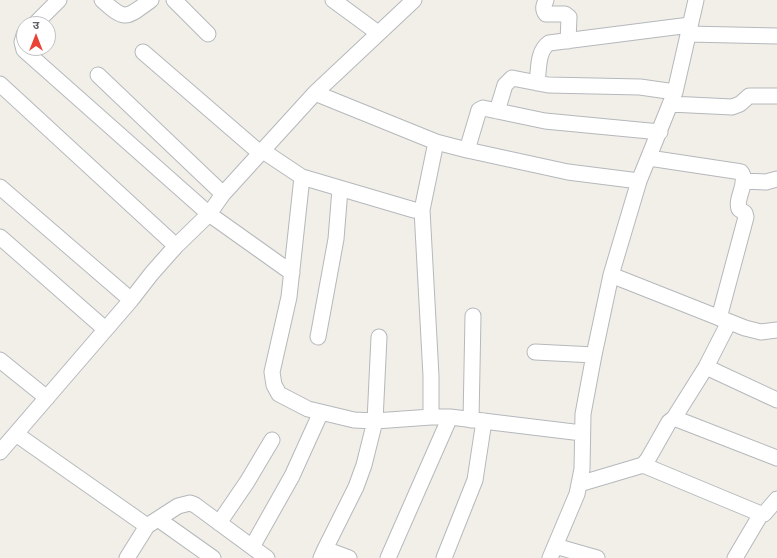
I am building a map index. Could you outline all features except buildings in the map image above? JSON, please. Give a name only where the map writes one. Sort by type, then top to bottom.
[{"type":"street","points":[[43,16],[59,0]]},
{"type":"street","points":[[102,0],[122,15],[127,16],[133,5],[150,0]]},
{"type":"street","points":[[174,0],[208,34]]},
{"type":"street","points":[[333,0],[378,33]]},
{"type":"street","points":[[0,452],[9,435],[47,398],[131,300],[152,272],[209,214],[223,194],[316,93],[414,0]]},
{"type":"street","points":[[546,0],[544,8],[546,14],[565,14],[569,18],[568,41]]},
{"type":"street","points":[[597,558],[553,552],[577,494],[582,469],[583,414],[611,274],[639,181],[660,132],[672,98],[696,0]]},
{"type":"street","points":[[537,83],[540,54],[544,47],[549,43],[690,29],[777,36]]},
{"type":"street","points":[[143,52],[262,152],[302,177],[414,210],[422,210]]},
{"type":"street","points":[[31,56],[209,214],[292,273]]},
{"type":"street","points":[[98,75],[223,194]]},
{"type":"street","points":[[497,111],[506,85],[512,78],[537,83],[566,86],[640,87],[672,98],[732,107],[740,104],[749,96],[777,96]]},
{"type":"street","points":[[0,84],[176,246]]},
{"type":"street","points":[[316,93],[436,142],[568,172],[639,181]]},
{"type":"street","points":[[467,150],[479,110],[483,108],[545,121],[660,132]]},
{"type":"street","points":[[431,416],[432,376],[422,210],[436,142]]},
{"type":"street","points":[[579,484],[643,464],[648,459],[669,422],[674,418],[706,366],[724,320],[746,216],[745,213],[739,209],[738,204],[744,176],[741,172],[735,170],[649,158]]},
{"type":"street","points":[[302,177],[289,297],[272,372],[274,385],[279,394],[308,409],[354,420],[375,421],[431,416],[450,417],[582,433]]},
{"type":"street","points":[[744,181],[766,182],[777,179]]},
{"type":"street","points":[[0,188],[131,300]]},
{"type":"street","points":[[318,337],[336,239],[340,189]]},
{"type":"street","points":[[0,237],[105,329]]},
{"type":"street","points":[[611,274],[745,328],[761,332],[777,330]]},
{"type":"street","points":[[444,558],[475,480],[477,420],[472,316]]},
{"type":"street","points":[[349,558],[323,554],[356,487],[364,465],[375,421],[379,337]]},
{"type":"street","points":[[535,352],[594,356]]},
{"type":"street","points":[[0,360],[47,398]]},
{"type":"street","points":[[706,366],[777,400]]},
{"type":"street","points":[[252,547],[292,476],[321,412]]},
{"type":"street","points":[[388,558],[450,417]]},
{"type":"street","points":[[674,418],[777,458]]},
{"type":"street","points":[[9,435],[212,558]]},
{"type":"street","points":[[219,523],[272,440]]},
{"type":"street","points":[[643,464],[761,514]]},
{"type":"street","points":[[735,558],[761,514],[764,514],[777,499]]},
{"type":"street","points":[[127,558],[152,522],[178,506],[190,503],[267,558]]}]
